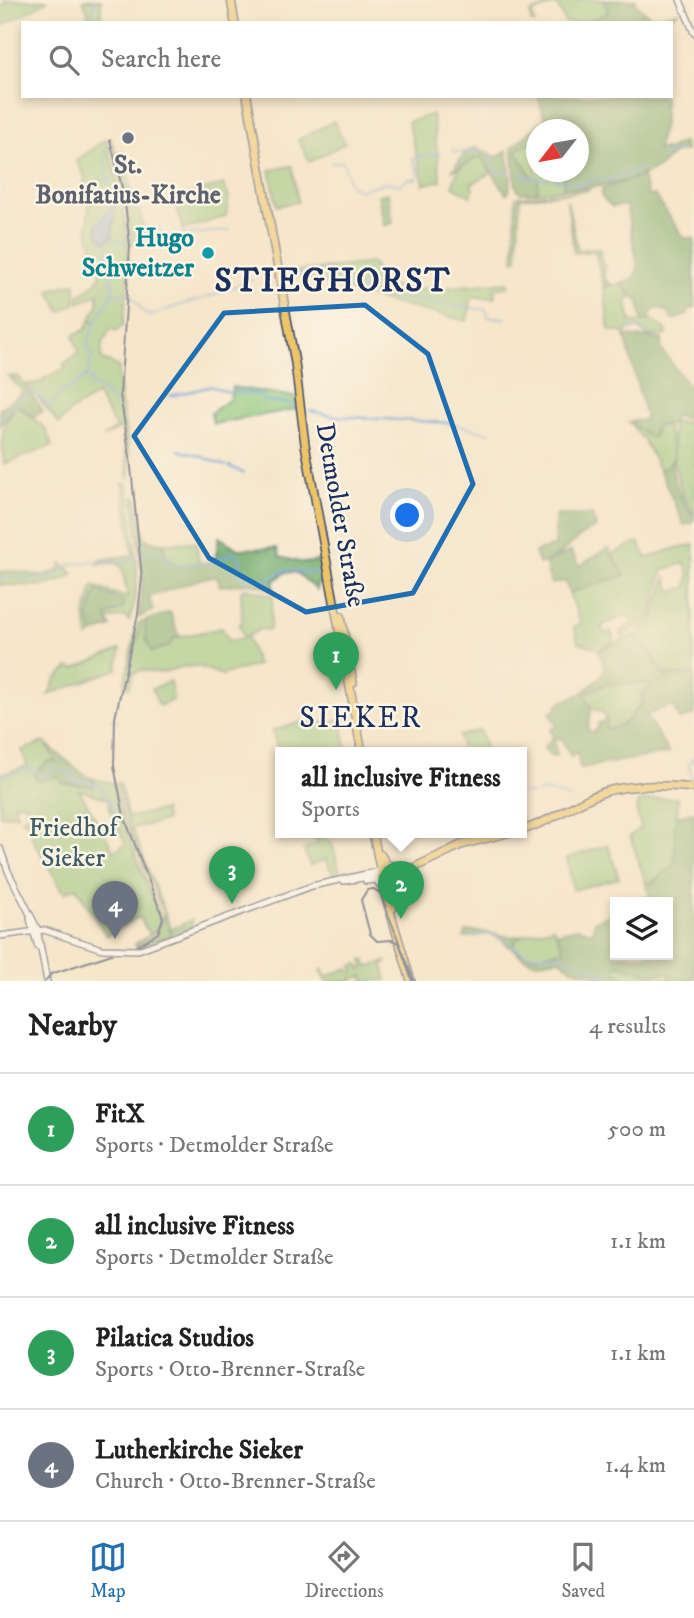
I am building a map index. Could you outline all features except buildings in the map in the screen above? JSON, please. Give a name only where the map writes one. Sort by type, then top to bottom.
[{"type":"main road","points":[[233,0],[237,21]]},
{"type":"main road","name":"Detmolder Straße","points":[[249,98],[363,747]]},
{"type":"main road","points":[[527,828],[607,791],[645,786],[694,788]]},
{"type":"main road","points":[[375,838],[387,865],[399,870]]},
{"type":"main road","points":[[375,838],[413,981]]},
{"type":"main road","points":[[382,873],[416,866],[461,845],[488,838]]},
{"type":"main road","points":[[381,855],[384,890],[413,981]]},
{"type":"main road","points":[[393,908],[389,881],[399,870]]},
{"type":"street","points":[[680,0],[694,33]]},
{"type":"street","points":[[368,873],[376,865],[374,838]]},
{"type":"street","points":[[0,848],[8,871],[33,916],[42,949],[45,981]]},
{"type":"street","points":[[0,936],[51,932],[113,951],[138,950],[327,883],[368,873],[382,873]]},
{"type":"street","points":[[327,883],[382,873]]},
{"type":"street","points":[[360,879],[376,880],[384,890]]},
{"type":"street","points":[[27,906],[37,932],[45,981]]},
{"type":"street","points":[[33,916],[51,932]]},
{"type":"street","points":[[42,949],[51,932]]},
{"type":"highlighted area","points":[[365,305],[428,354],[473,484],[413,593],[306,612],[209,558],[134,436],[224,313]]},
{"type":"green space","points":[[4,0],[47,1],[2,26],[0,6],[7,4]]},
{"type":"green space","points":[[83,0],[101,0],[101,21],[82,21],[89,15]]},
{"type":"green space","points":[[565,0],[604,0],[608,13],[590,21],[565,21],[556,4],[532,13],[534,21],[531,21],[530,13]]},
{"type":"green space","points":[[604,0],[636,0],[634,2],[652,18],[680,11],[667,21],[590,21],[608,13]]},
{"type":"green space","points":[[538,98],[664,98],[664,123],[657,149],[669,149],[683,142],[686,151],[671,155],[644,175],[599,186],[564,189],[564,182],[589,182],[589,119],[545,119]]},
{"type":"green space","points":[[432,114],[441,181],[424,184],[408,122]]},
{"type":"green space","points":[[334,121],[345,143],[310,162],[298,140]]},
{"type":"green space","points":[[526,135],[526,145],[516,151],[526,167],[526,182],[538,182],[538,192],[521,193],[516,187],[512,147]]},
{"type":"green space","points":[[106,139],[122,198],[129,276],[123,325],[117,331],[110,329],[102,345],[101,359],[119,367],[120,395],[129,452],[129,480],[122,428],[103,437],[116,428],[97,395],[71,411],[59,424],[27,384],[43,382],[43,379],[65,368],[64,364],[79,352],[73,336],[86,329],[90,321],[97,321],[90,320],[98,305],[98,294],[79,303],[79,295],[98,279],[101,271],[88,229],[89,203],[83,186],[85,177],[76,161]]},
{"type":"green space","points":[[111,139],[116,154],[123,152],[134,204],[136,211],[139,210],[145,231],[141,234],[143,242],[131,245],[127,206]]},
{"type":"green space","points":[[526,145],[526,167],[516,151]]},
{"type":"green space","points":[[475,147],[497,157],[507,151],[511,178],[509,192],[506,194],[481,156],[452,171],[464,154]]},
{"type":"green space","points":[[481,157],[491,173],[471,184],[471,196],[453,186],[462,167],[470,160]]},
{"type":"green space","points":[[292,166],[298,202],[277,206],[270,170]]},
{"type":"green space","points":[[642,176],[648,196],[655,195],[684,238],[694,238],[694,309],[690,308],[687,315],[672,320],[668,312],[658,308],[650,313],[651,320],[642,321],[639,302],[620,284],[633,279],[638,268],[626,205],[612,207],[601,196],[602,189]]},
{"type":"green space","points":[[538,182],[564,182],[564,189],[538,192]]},
{"type":"green space","points":[[223,184],[229,197],[226,216],[183,230],[174,199]]},
{"type":"green space","points":[[590,190],[520,198],[517,259],[514,260],[516,197]]},
{"type":"green space","points":[[388,193],[393,223],[384,226],[378,195]]},
{"type":"green space","points":[[567,200],[578,250],[599,248],[605,268],[604,278],[612,285],[604,287],[595,251],[574,253]]},
{"type":"green space","points":[[372,263],[386,285],[425,289],[508,282],[508,287],[495,288],[495,298],[472,297],[467,321],[384,301],[299,276],[289,280],[288,272]]},
{"type":"green space","points":[[76,283],[76,303],[61,312],[49,290]]},
{"type":"green space","points":[[620,284],[633,297],[627,300],[631,322],[651,320],[666,329],[667,335],[647,336],[638,328],[627,330],[627,334],[609,330],[604,287]]},
{"type":"green space","points":[[625,336],[662,339],[661,349],[694,393],[694,420],[673,416],[672,425],[657,425],[652,438],[629,422],[646,419]]},
{"type":"green space","points":[[8,376],[19,377],[43,411],[34,417],[17,405],[0,426],[0,409],[23,392]]},
{"type":"green space","points":[[232,387],[296,397],[297,409],[213,424],[211,413],[230,399]]},
{"type":"green space","points":[[17,405],[46,429],[52,446],[4,464],[3,432]]},
{"type":"green space","points":[[629,422],[638,426],[645,435],[655,436],[656,425],[667,426],[674,457],[667,467],[659,469],[644,441]]},
{"type":"green space","points":[[672,422],[694,423],[694,515],[683,494],[676,471]]},
{"type":"green space","points":[[674,457],[674,480],[694,518],[692,523],[684,525],[659,469],[667,467]]},
{"type":"green space","points":[[123,483],[127,484],[129,493],[136,557],[134,605],[129,621],[125,616],[108,620],[107,616],[122,609],[124,602],[97,590],[90,610],[93,634],[88,637],[85,615],[93,586],[128,598],[122,567],[115,563],[97,564],[97,560],[133,555]]},
{"type":"green space","points":[[133,497],[137,497],[145,539],[163,543],[165,558],[169,558],[175,566],[215,561],[219,537],[238,549],[277,548],[280,557],[304,563],[324,560],[328,583],[317,584],[317,590],[297,573],[286,572],[274,581],[273,590],[251,583],[220,586],[217,577],[203,578],[149,597],[153,610],[138,618],[143,578]]},
{"type":"green space","points":[[555,515],[592,515],[596,527],[556,557],[539,564],[535,552],[555,545]]},
{"type":"green space","points":[[196,542],[199,562],[180,567],[165,558],[163,543]]},
{"type":"green space","points":[[638,542],[647,558],[694,545],[694,674],[666,675],[638,631],[653,619],[666,577],[672,592],[687,587],[689,574],[685,563],[663,570],[651,617],[622,637],[619,632],[633,624],[627,614],[601,626],[605,634],[611,631],[615,641],[599,649],[578,642],[574,627],[581,624],[569,593],[625,575],[612,554]]},
{"type":"green space","points":[[608,548],[625,575],[569,593],[565,581],[551,584],[545,563],[571,551],[579,566]]},
{"type":"green space","points":[[62,563],[74,574],[56,583],[38,586],[0,585],[0,572],[51,574],[59,570]]},
{"type":"green space","points":[[246,588],[273,596],[270,630],[260,629],[247,637],[257,665],[221,675],[198,666],[181,667],[161,673],[141,670],[133,674],[129,688],[126,687],[124,683],[142,625],[128,667],[137,624],[145,621],[160,648],[169,646],[174,638],[222,628],[229,641],[244,638],[239,625],[242,621],[241,590]]},
{"type":"green space","points":[[97,590],[124,602],[122,609],[106,616],[111,627],[93,634],[88,617]]},
{"type":"green space","points":[[170,612],[179,637],[174,638],[169,646],[152,652],[146,640],[145,621]]},
{"type":"green space","points":[[636,634],[665,676],[694,674],[694,715],[679,719],[673,706],[646,715],[669,753],[580,768],[577,752],[571,757],[560,737],[554,741],[557,755],[552,757],[544,748],[553,738],[550,730],[557,726],[550,713],[557,709],[557,704],[582,693],[605,669],[598,651]],"holes":[[[606,684],[652,685],[641,694],[643,703],[626,722],[611,729],[606,728],[607,720],[598,723],[598,728],[592,733],[588,728],[592,708],[584,694]]]},
{"type":"green space","points":[[121,649],[117,669],[48,695],[56,679],[69,667],[74,669]]},
{"type":"green space","points":[[170,681],[173,700],[159,706],[152,689]]},
{"type":"green space","points":[[606,684],[653,685],[628,720],[614,728],[606,728],[604,713],[592,708],[583,694]]},
{"type":"green space","points":[[341,720],[346,747],[277,747],[272,731],[304,721],[324,723]]},
{"type":"green space","points":[[480,730],[485,747],[462,747],[459,736]]},
{"type":"green space","name":"Friedhof Sieker","points":[[44,742],[87,777],[114,783],[127,833],[161,918],[156,931],[137,944],[138,946],[159,933],[164,914],[171,935],[136,947],[135,944],[150,935],[139,917],[106,936],[76,887],[64,893],[32,838],[30,826],[22,819],[29,814],[26,804],[14,804],[17,815],[0,815],[0,774],[27,766],[22,750]],"holes":[[[79,790],[108,799],[111,814],[126,844],[114,851]]]},
{"type":"green space","points":[[47,745],[75,769],[95,781],[95,787],[63,783],[58,776],[39,781],[36,779],[35,773],[49,761],[56,762]]},
{"type":"green space","points":[[117,783],[120,783],[128,817],[164,810],[166,821],[132,828],[171,929],[192,920],[192,927],[172,933],[130,832]]},
{"type":"green space","points":[[678,798],[675,863],[649,885],[630,836],[641,827],[636,810],[640,802]]},
{"type":"green space","points":[[694,812],[694,981],[669,981],[671,972],[649,974],[617,964],[616,972],[630,981],[599,981],[594,974],[572,969],[560,959],[539,962],[526,959],[492,935],[464,938],[466,932],[474,931],[509,936],[524,935],[515,941],[514,949],[531,957],[564,950],[556,933],[577,928],[593,932],[594,921],[610,915],[610,960],[673,960],[673,897],[648,897],[650,896],[646,883],[652,884],[675,863],[675,816]]},
{"type":"green space","points":[[316,838],[332,843],[341,875],[335,877],[325,859],[310,866],[304,850],[317,844]]},
{"type":"green space","points":[[608,845],[619,878],[573,890],[567,858]]},
{"type":"green space","points":[[553,927],[565,949],[563,952],[531,957],[514,949],[515,941],[524,935]]},
{"type":"green space","points":[[365,960],[368,967],[388,961],[383,965],[387,980],[364,981],[363,976],[353,979],[352,976],[352,981],[325,981],[321,970],[323,969],[325,977],[348,968],[350,972],[354,971],[352,966],[358,964],[360,969],[364,968],[362,961]]},
{"type":"green space","points":[[617,964],[649,974],[672,972],[669,981],[630,981],[615,972]]},
{"type":"water","points":[[116,202],[112,237],[106,242],[99,237],[96,226]]},
{"type":"waterway","points":[[92,13],[95,0]]},
{"type":"waterway","points":[[105,148],[106,176],[115,188],[116,202]]},
{"type":"waterway","points":[[452,150],[456,152]]},
{"type":"waterway","points":[[661,156],[683,150]]},
{"type":"waterway","points":[[458,152],[483,151],[491,156]]},
{"type":"waterway","points":[[417,157],[440,153]]},
{"type":"waterway","points":[[331,163],[343,161],[350,185],[360,190],[386,182],[399,185],[408,179],[416,179],[418,172],[413,160],[416,157]]},
{"type":"waterway","points":[[491,158],[495,171],[510,172]]},
{"type":"waterway","points":[[589,181],[600,179],[607,181],[642,168]]},
{"type":"waterway","points":[[522,173],[526,176]]},
{"type":"waterway","points":[[566,182],[586,182]]},
{"type":"waterway","points":[[134,240],[145,231],[159,228],[165,236],[170,236]]},
{"type":"waterway","points":[[176,236],[230,230]]},
{"type":"waterway","points":[[114,239],[125,243]]},
{"type":"waterway","points":[[31,390],[49,407],[62,392],[86,375],[90,360],[94,357],[87,348],[93,327],[113,292],[107,248]]},
{"type":"waterway","points":[[307,272],[332,270],[339,281],[384,297]]},
{"type":"waterway","points":[[288,279],[303,272]]},
{"type":"waterway","points":[[114,294],[130,293],[144,313],[151,316],[212,296],[248,279],[252,281]]},
{"type":"waterway","points":[[386,297],[453,305]]},
{"type":"waterway","points":[[454,306],[486,310]]},
{"type":"waterway","points":[[487,311],[488,317],[506,318]]},
{"type":"waterway","points":[[628,330],[639,327],[647,336]]},
{"type":"waterway","points":[[85,376],[92,379],[89,384],[105,392],[115,406]]},
{"type":"waterway","points":[[210,386],[228,392]]},
{"type":"waterway","points":[[170,396],[209,387]]},
{"type":"waterway","points":[[231,391],[261,395],[265,401],[289,403],[296,408]]},
{"type":"waterway","points":[[0,418],[27,393]]},
{"type":"waterway","points":[[310,411],[334,416],[450,423],[490,433]]},
{"type":"waterway","points":[[178,450],[196,455]]},
{"type":"waterway","points":[[197,455],[226,466]]},
{"type":"waterway","points":[[229,466],[243,473]]},
{"type":"waterway","points":[[142,557],[153,549],[170,564],[177,566],[213,562],[220,557],[229,557],[229,552],[239,555],[244,579],[267,580],[284,570],[326,574]]},
{"type":"waterway","points":[[97,561],[123,562],[134,558]]},
{"type":"waterway","points":[[0,577],[44,579],[57,575],[71,564],[94,561]]},
{"type":"waterway","points":[[110,720],[118,721]]},
{"type":"waterway","points":[[692,782],[689,765],[694,757]]},
{"type":"waterway","points":[[0,777],[32,768],[43,777],[49,775],[50,767],[55,770]]},
{"type":"waterway","points":[[60,772],[65,770],[73,775],[72,780],[85,781],[103,788],[104,796],[110,800],[116,819]]},
{"type":"waterway","points":[[536,793],[545,791],[570,798]]},
{"type":"waterway","points":[[527,793],[532,794]]},
{"type":"waterway","points":[[472,937],[492,934],[510,944]]},
{"type":"waterway","points":[[511,945],[527,954],[560,955],[620,981]]},
{"type":"tram line","points":[[110,140],[124,195],[130,246],[120,395],[130,457],[142,578],[138,614],[115,718],[114,766],[124,816],[163,918],[158,933],[137,946]]},
{"type":"tram line","points":[[412,981],[399,943],[392,940],[377,941],[370,934],[361,900],[367,890],[374,889],[380,893],[414,981]]},
{"type":"tram line","points":[[46,981],[51,974],[112,954]]},
{"type":"place","name":"St. Bonifatius-Kirche","points":[[128,138]]},
{"type":"place","name":"Hugo Schweitzer","points":[[208,253]]},
{"type":"place","name":"FitX","points":[[336,690]]},
{"type":"place","name":"Pilatica Studios","points":[[232,904]]},
{"type":"place","name":"all inclusive Fitness","points":[[401,919]]},
{"type":"place","name":"Lutherkirche Sieker","points":[[115,939]]},
{"type":"district","name":"STIEGHORST","points":[[333,281]]},
{"type":"district","name":"SIEKER","points":[[361,718]]}]
